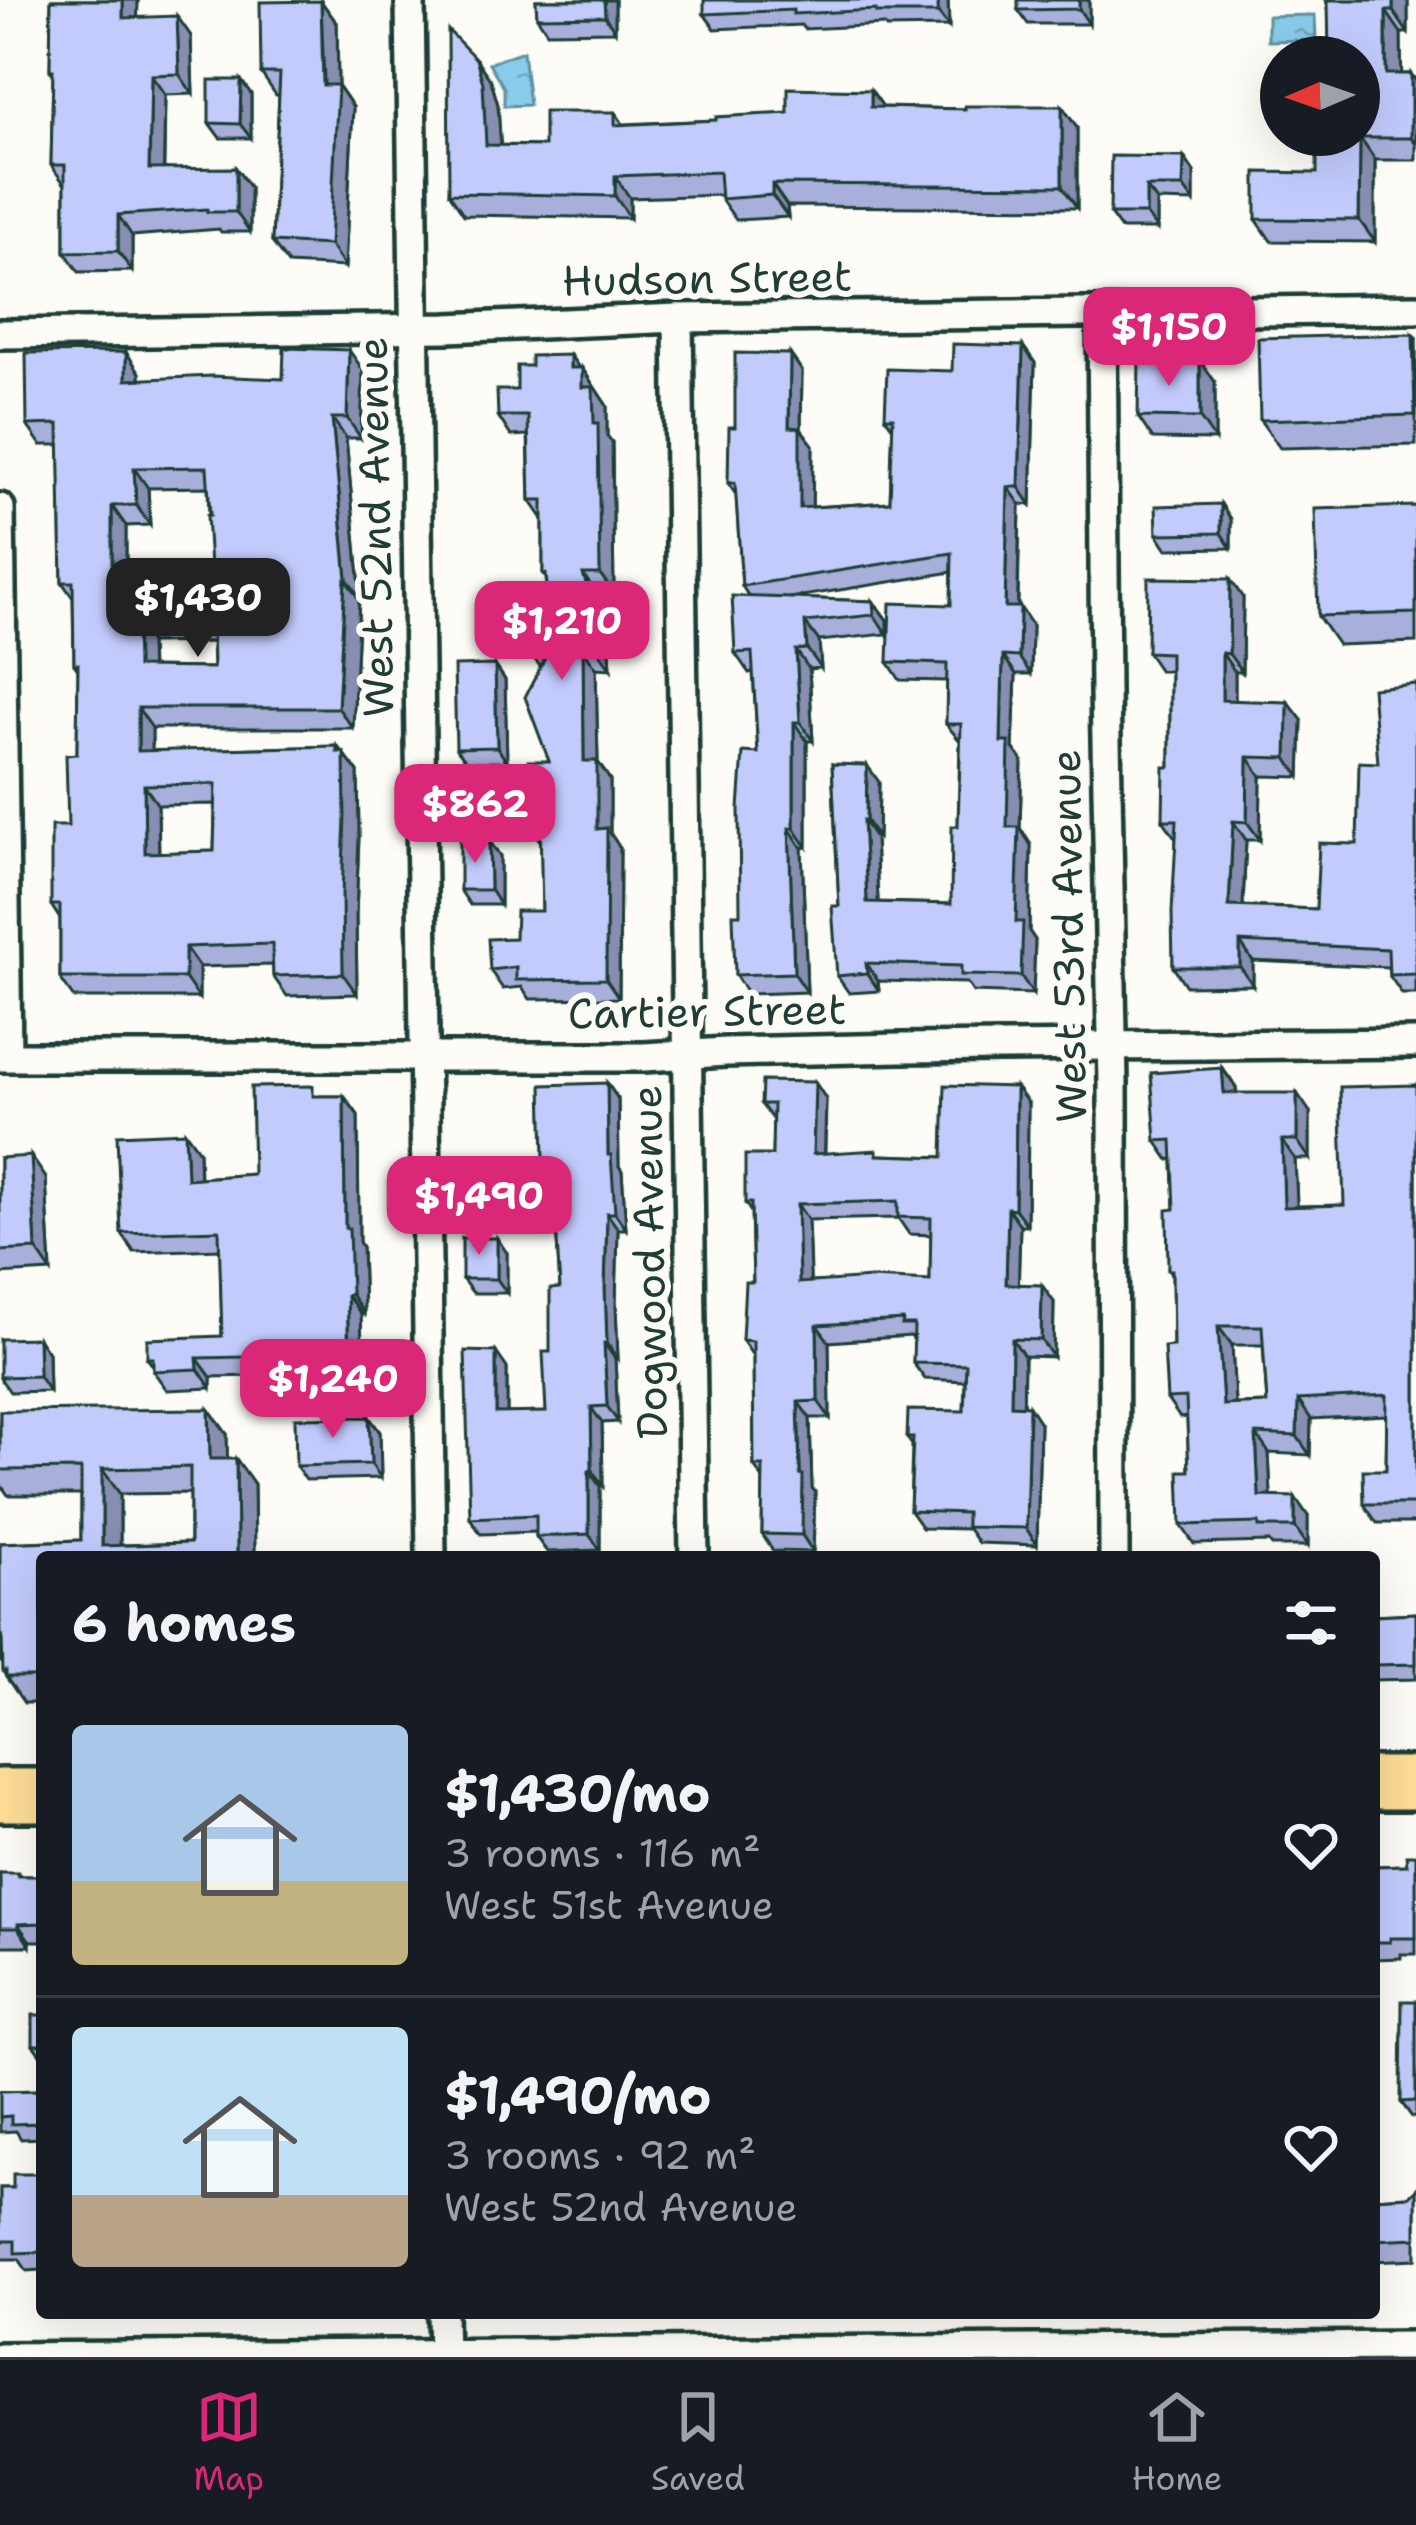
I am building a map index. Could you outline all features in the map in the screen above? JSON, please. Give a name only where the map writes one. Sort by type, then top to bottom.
[{"type":"highway","points":[[1380,1783],[1416,1783]]},
{"type":"highway","points":[[0,1795],[36,1795]]},
{"type":"street","name":"West 52nd Avenue","points":[[410,0],[431,1551]]},
{"type":"street","name":"Hudson Street","points":[[0,334],[415,328],[678,318],[1416,309]]},
{"type":"street","name":"West 53rd Avenue","points":[[1102,314],[1113,1047],[1114,1551]]},
{"type":"street","name":"Dogwood Avenue","points":[[678,318],[694,1551]]},
{"type":"street","points":[[0,508],[4,1057]]},
{"type":"street","name":"Cartier Street","points":[[4,1057],[644,1057],[1416,1042]]},
{"type":"street","points":[[442,2319],[443,2355]]},
{"type":"street","points":[[0,2357],[1416,2346]]},
{"type":"water","points":[[1315,15],[1316,36],[1268,36],[1268,16]]},
{"type":"water","points":[[523,51],[529,105],[504,106],[504,88],[489,63]]},
{"type":"building","points":[[51,0],[123,0],[123,18],[177,16],[179,74],[151,75],[149,169],[236,168],[236,212],[207,209],[118,215],[118,251],[65,252],[65,165],[51,165]]},
{"type":"building","points":[[536,0],[604,0],[605,16],[537,17]]},
{"type":"building","points":[[704,0],[938,0],[938,13],[793,14],[793,10],[704,14]]},
{"type":"building","points":[[1018,0],[1079,0],[1079,9],[1018,10]]},
{"type":"building","points":[[1328,0],[1393,0],[1393,11],[1386,11],[1386,74],[1411,74],[1411,138],[1380,138],[1380,36],[1329,36]]},
{"type":"building","points":[[321,1],[323,85],[338,85],[330,245],[272,242],[280,73],[261,73],[260,2]]},
{"type":"building","points":[[448,30],[476,59],[483,83],[486,145],[544,146],[544,112],[615,112],[615,125],[716,120],[788,113],[788,88],[871,90],[871,107],[1062,106],[1062,186],[772,184],[772,195],[721,199],[719,172],[615,176],[615,196],[449,193]]},
{"type":"building","points":[[209,80],[241,80],[240,124],[209,123]]},
{"type":"building","points":[[1111,156],[1184,157],[1183,187],[1146,187],[1146,214],[1110,214]]},
{"type":"building","points":[[1317,156],[1360,156],[1359,220],[1256,219],[1256,172],[1317,173]]},
{"type":"building","points":[[1413,334],[1415,415],[1260,420],[1258,338]]},
{"type":"building","points":[[953,344],[1023,346],[1019,487],[1008,487],[1005,607],[1020,607],[1019,657],[1003,656],[1001,742],[1009,742],[1007,827],[1019,827],[1016,922],[1023,922],[1021,976],[961,975],[961,966],[866,963],[867,973],[837,976],[832,906],[839,906],[832,764],[867,765],[863,820],[867,902],[951,904],[961,724],[946,724],[947,664],[888,662],[890,603],[951,605],[952,553],[742,586],[735,483],[728,483],[729,427],[735,427],[735,353],[790,354],[789,427],[800,428],[800,508],[890,502],[893,417],[885,417],[887,369],[952,371]]},
{"type":"building","points":[[284,348],[349,350],[347,418],[332,418],[347,579],[338,708],[138,708],[138,751],[337,746],[337,752],[344,752],[343,974],[273,976],[272,944],[185,947],[185,978],[60,978],[60,905],[51,905],[51,826],[68,826],[66,755],[77,754],[78,664],[74,664],[73,582],[62,582],[59,424],[27,425],[26,353],[126,352],[126,380],[283,379]],"holes":[[[207,467],[211,585],[112,586],[112,506],[136,505],[134,468]],[[212,621],[213,668],[137,667],[136,623]],[[216,784],[214,851],[145,853],[144,785]]]},
{"type":"building","points":[[570,355],[570,368],[582,368],[582,387],[593,387],[594,423],[598,423],[600,574],[583,574],[596,615],[597,649],[583,649],[584,761],[597,761],[597,829],[607,828],[606,979],[516,980],[516,967],[490,970],[488,939],[515,938],[516,911],[542,911],[540,823],[527,823],[528,761],[549,761],[525,697],[550,648],[525,647],[526,621],[550,621],[543,574],[543,500],[530,500],[528,416],[498,416],[497,390],[517,390],[517,366],[531,366],[531,356]]},
{"type":"building","points":[[1139,359],[1200,360],[1200,418],[1138,417]]},
{"type":"building","points":[[1221,504],[1221,533],[1157,534],[1156,506]]},
{"type":"building","points":[[1416,506],[1416,613],[1318,616],[1315,509]]},
{"type":"building","points":[[1148,578],[1230,579],[1229,654],[1222,653],[1222,700],[1288,702],[1287,758],[1248,757],[1247,822],[1233,821],[1229,906],[1316,909],[1319,843],[1357,844],[1359,762],[1378,763],[1372,688],[1416,684],[1416,974],[1389,975],[1388,949],[1240,942],[1240,967],[1173,967],[1177,820],[1163,820],[1164,767],[1170,767],[1170,653],[1147,652]]},
{"type":"building","points":[[732,596],[873,601],[874,615],[805,622],[807,649],[796,650],[800,722],[794,722],[794,828],[789,828],[794,973],[735,975],[733,914],[740,914],[743,752],[758,753],[752,652],[735,653]]},
{"type":"building","points":[[495,665],[497,747],[456,748],[454,666]]},
{"type":"building","points":[[460,841],[489,841],[490,890],[460,890]]},
{"type":"building","points":[[1222,1068],[1224,1093],[1297,1093],[1297,1140],[1282,1140],[1284,1207],[1344,1205],[1340,1087],[1416,1085],[1416,1504],[1364,1504],[1363,1470],[1386,1470],[1387,1395],[1298,1400],[1297,1436],[1256,1434],[1259,1496],[1295,1497],[1295,1527],[1181,1525],[1179,1471],[1189,1471],[1186,1398],[1167,1399],[1164,1347],[1173,1346],[1167,1210],[1175,1209],[1172,1140],[1156,1141],[1151,1073]],"holes":[[[1218,1326],[1262,1326],[1267,1403],[1223,1405]]]},
{"type":"building","points":[[762,1081],[815,1082],[813,1154],[877,1150],[877,1155],[943,1157],[945,1085],[1016,1087],[1015,1209],[1008,1208],[1006,1284],[1042,1285],[1041,1340],[1012,1339],[1011,1405],[1029,1406],[1026,1528],[966,1527],[966,1513],[910,1511],[913,1438],[907,1438],[908,1410],[964,1411],[966,1364],[913,1363],[914,1325],[902,1325],[903,1320],[817,1325],[818,1401],[798,1402],[802,1535],[762,1534],[763,1466],[754,1466],[753,1341],[742,1340],[745,1282],[753,1282],[745,1155],[772,1155],[773,1104],[761,1104]],"holes":[[[898,1201],[898,1217],[931,1218],[930,1281],[871,1278],[799,1283],[797,1204]]]},
{"type":"building","points":[[607,1083],[615,1213],[607,1213],[607,1406],[591,1407],[589,1534],[536,1537],[536,1515],[470,1518],[465,1351],[496,1352],[496,1413],[546,1412],[543,1352],[550,1352],[550,1289],[560,1288],[554,1192],[480,1189],[482,1155],[544,1158],[542,1085]]},
{"type":"building","points":[[313,1086],[313,1096],[344,1096],[349,1360],[197,1358],[198,1369],[153,1371],[147,1339],[222,1336],[219,1230],[121,1233],[117,1135],[185,1132],[187,1179],[253,1174],[251,1087]]},
{"type":"building","points":[[31,1156],[36,1249],[0,1251],[0,1158]]},
{"type":"building","points":[[462,1238],[497,1238],[497,1279],[462,1279]]},
{"type":"building","points":[[38,1338],[39,1376],[0,1377],[0,1339]]},
{"type":"building","points":[[209,1409],[210,1459],[236,1459],[237,1551],[36,1551],[36,1677],[6,1677],[0,1636],[0,1543],[81,1540],[81,1469],[0,1470],[0,1411]],"holes":[[[190,1467],[190,1543],[102,1546],[102,1469]]]},
{"type":"building","points":[[369,1417],[371,1464],[296,1466],[295,1418]]},
{"type":"building","points":[[1416,1613],[1416,1664],[1380,1665],[1380,1615]]},
{"type":"building","points":[[1406,1855],[1416,1855],[1416,1938],[1380,1942],[1380,1866],[1407,1865]]},
{"type":"building","points":[[0,1873],[36,1876],[36,1923],[0,1928]]},
{"type":"building","points":[[1402,2001],[1416,2001],[1416,2101],[1401,2102]]},
{"type":"building","points":[[36,2090],[36,2123],[11,2124],[11,2116],[0,2117],[0,2091]]},
{"type":"building","points":[[13,2174],[36,2174],[36,2252],[15,2253],[15,2241],[0,2241],[0,2188],[13,2188]]},
{"type":"building","points":[[1416,2189],[1416,2238],[1380,2240],[1380,2198],[1409,2196]]}]
